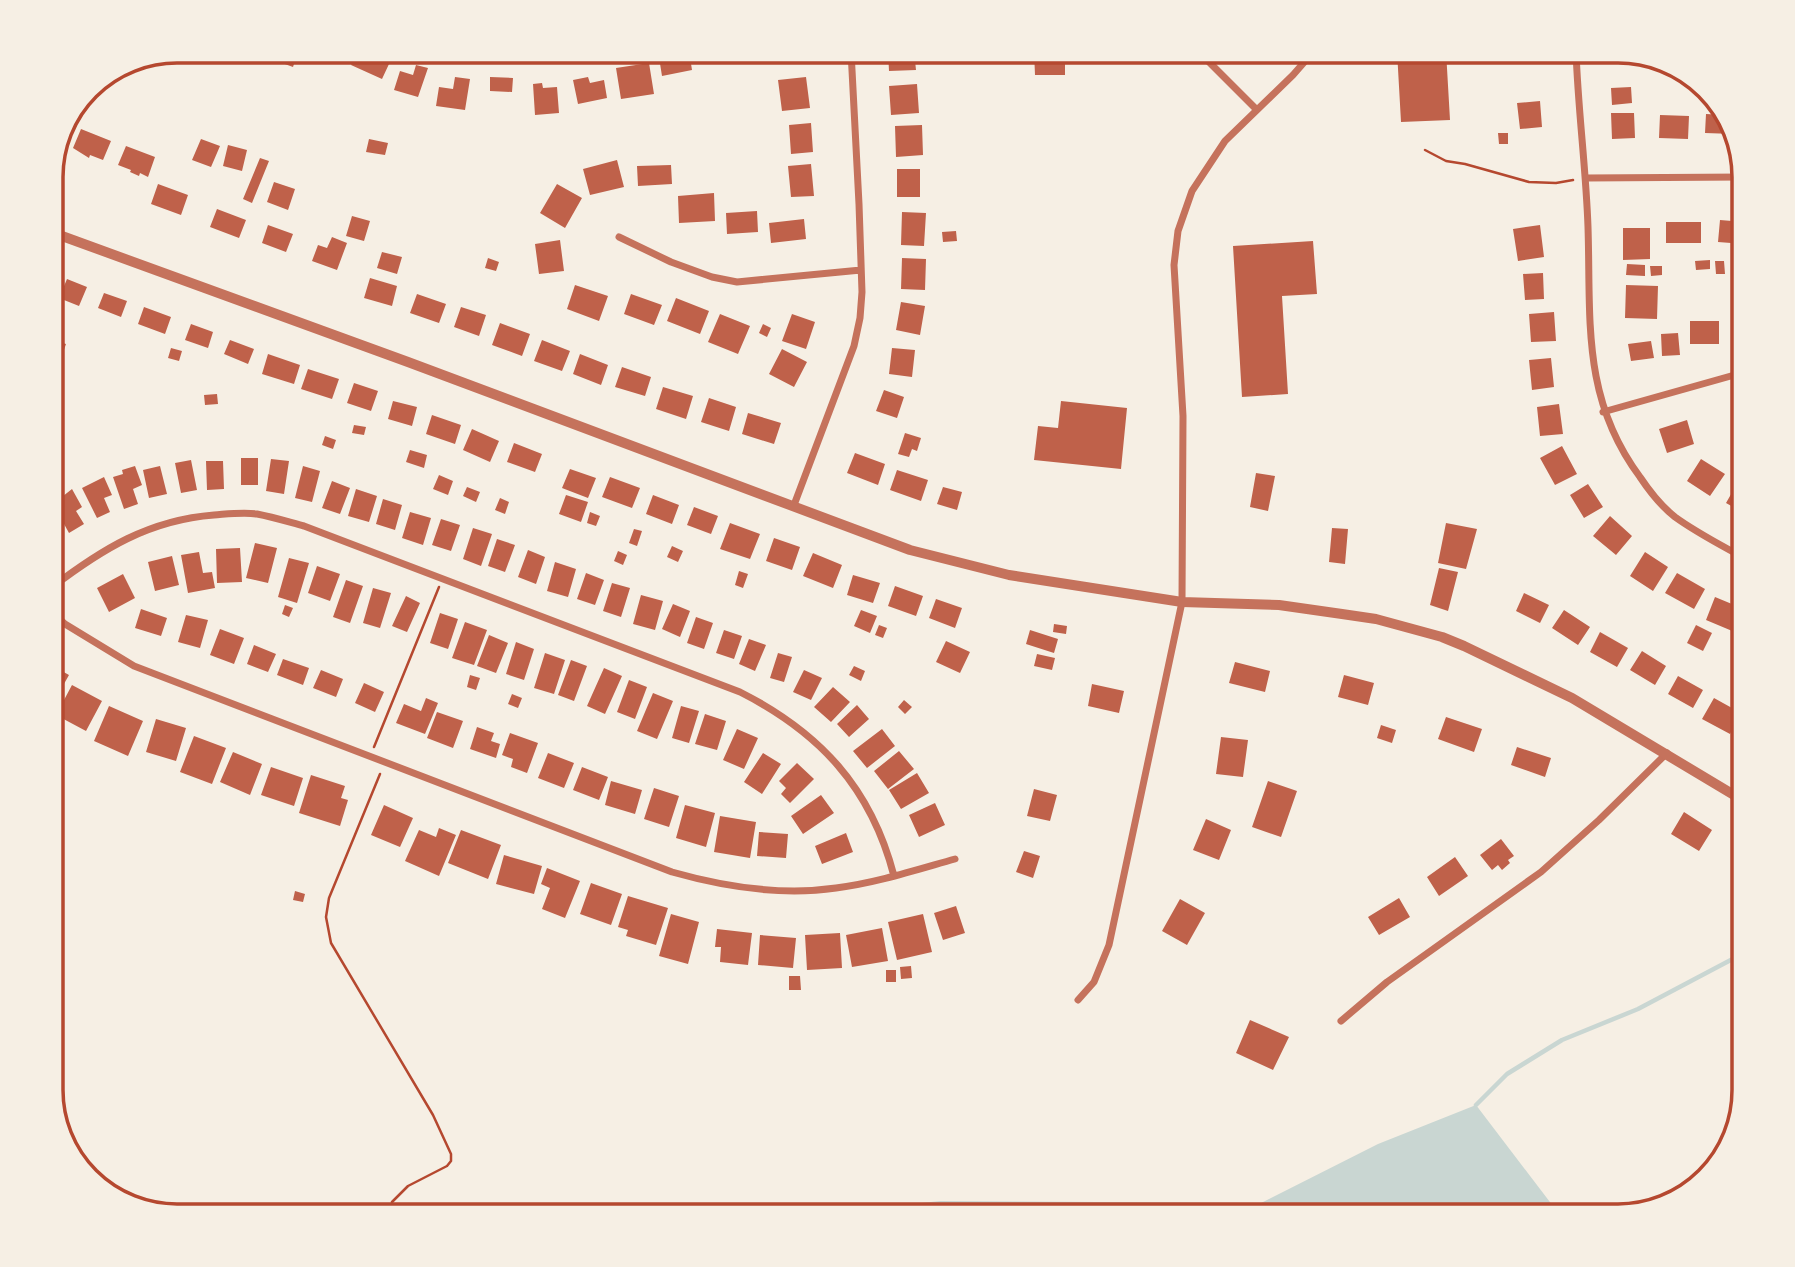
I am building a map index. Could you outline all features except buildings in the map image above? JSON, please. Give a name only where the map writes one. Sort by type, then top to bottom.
[{"type":"street","points":[[794,505],[854,346],[862,301],[851,63]]},
{"type":"street","points":[[1210,63],[1256,109]]},
{"type":"street","points":[[1078,1000],[1094,982],[1109,945],[1182,602],[1183,416],[1174,265],[1178,231],[1185,207],[1200,176],[1225,141],[1304,63]]},
{"type":"street","points":[[1577,63],[1586,178],[1592,360],[1603,412],[1627,459],[1653,495],[1673,515],[1732,551]]},
{"type":"street","points":[[1586,178],[1732,177]]},
{"type":"street","points":[[63,236],[942,560],[1009,575],[1182,602],[1279,606],[1376,619],[1441,637],[1572,698],[1732,794]]},
{"type":"street","points":[[619,237],[688,269],[737,282],[861,270]]},
{"type":"street","points":[[1603,412],[1732,376]]},
{"type":"street","points":[[63,579],[103,550],[155,526],[181,518],[233,513],[256,514],[304,526],[740,692],[771,708],[813,738],[848,777],[877,831],[894,876]]},
{"type":"street","points":[[63,622],[134,666],[672,872],[705,882],[742,888],[804,891],[837,888],[955,859]]},
{"type":"street","points":[[1341,1021],[1387,982],[1541,873],[1667,754]]},
{"type":"path","points":[[1425,150],[1446,161],[1529,182],[1556,183],[1586,178]]},
{"type":"path","points":[[370,755],[443,578]]},
{"type":"path","points":[[385,761],[336,879],[326,917],[331,943],[338,957],[433,1115],[451,1154],[452,1161],[447,1166],[408,1186],[392,1204]]},
{"type":"shaded area","points":[[1476,1105],[1551,1204],[913,1204],[940,1201],[1261,1203],[1378,1144]]},
{"type":"waterway","points":[[1476,1105],[1507,1074],[1562,1040],[1638,1009],[1732,959]]}]
